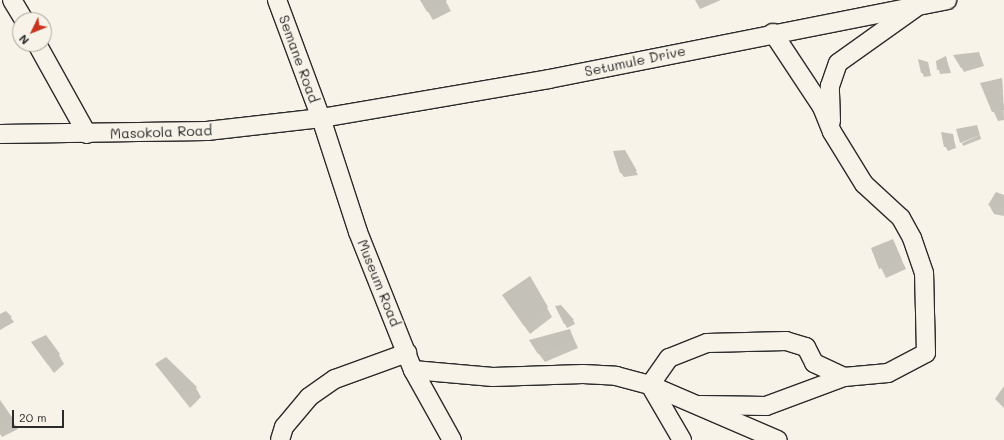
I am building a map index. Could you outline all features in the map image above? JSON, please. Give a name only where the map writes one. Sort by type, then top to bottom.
[{"type":"street","points":[[12,0],[19,12]]},
{"type":"street","name":"Semane Road","points":[[277,0],[321,118]]},
{"type":"street","name":"Setumule Drive","points":[[321,118],[549,79],[773,33],[920,4],[948,0]]},
{"type":"street","points":[[832,132],[830,86],[838,63],[920,4]]},
{"type":"street","points":[[700,405],[766,406],[844,376],[888,373],[926,353],[925,285],[920,258],[901,218],[864,184],[832,132],[822,107],[773,33]]},
{"type":"street","points":[[42,52],[88,134]]},
{"type":"street","name":"Masokola Road","points":[[0,134],[88,134],[207,131],[321,118]]},
{"type":"street","name":"Museum Road","points":[[321,118],[358,232],[413,370],[452,440]]},
{"type":"street","points":[[650,385],[669,358],[708,343],[786,341],[806,347],[814,363],[844,376]]},
{"type":"street","points":[[280,440],[284,427],[309,397],[335,379],[407,353]]},
{"type":"street","points":[[413,370],[493,377],[583,374],[616,376],[650,385],[700,405],[778,440]]},
{"type":"street","points":[[650,385],[682,440]]},
{"type":"building","points":[[420,0],[446,0],[447,1],[427,12]]},
{"type":"building","points":[[979,52],[982,62],[961,68],[953,55]]},
{"type":"building","points":[[946,56],[949,69],[937,70],[936,61]]},
{"type":"building","points":[[918,59],[928,62],[930,72],[921,73]]},
{"type":"building","points":[[1002,78],[1004,110],[992,112],[980,83]]},
{"type":"building","points":[[977,125],[980,135],[960,143],[956,129]]},
{"type":"building","points":[[941,132],[953,134],[954,144],[944,147]]},
{"type":"building","points":[[625,150],[637,171],[620,173],[613,151]]},
{"type":"building","points":[[996,192],[1004,195],[1004,209],[988,205]]},
{"type":"building","points":[[893,239],[902,260],[879,269],[871,248]]},
{"type":"building","points":[[530,276],[548,307],[524,326],[502,295]]},
{"type":"building","points":[[561,305],[574,320],[564,324],[555,306]]},
{"type":"building","points":[[6,311],[12,317],[0,325],[0,314]]},
{"type":"building","points":[[570,329],[573,339],[538,354],[529,340]]},
{"type":"building","points":[[46,335],[60,354],[48,365],[31,342]]},
{"type":"building","points":[[166,357],[197,387],[184,400],[155,364]]},
{"type":"building","points":[[1004,386],[1004,408],[995,399]]},
{"type":"building","points":[[0,400],[14,420],[0,426]]}]
